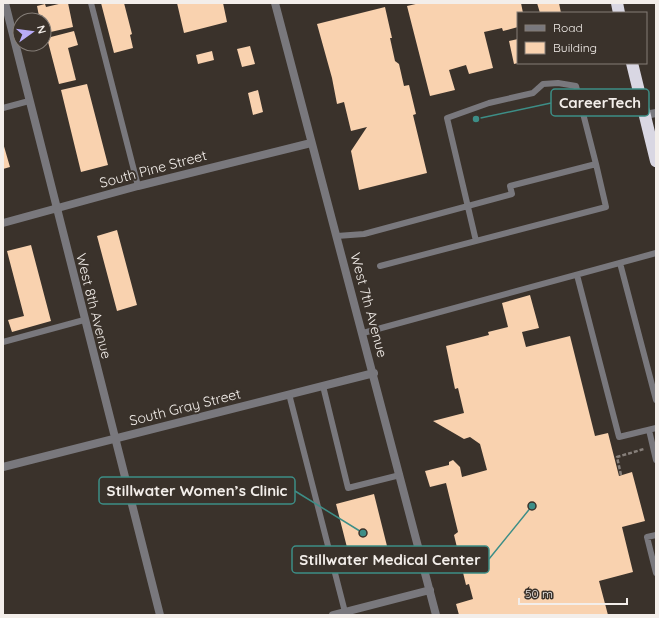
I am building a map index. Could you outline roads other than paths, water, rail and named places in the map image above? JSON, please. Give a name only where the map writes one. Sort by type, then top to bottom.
[{"type":"highway","points":[[632,64],[650,114],[656,162]]},
{"type":"street","name":"West 8th Avenue","points":[[4,3],[160,615]]},
{"type":"street","name":"West 7th Avenue","points":[[275,3],[311,143],[374,373],[436,615]]},
{"type":"street","name":"South Pine Street","points":[[3,223],[138,186],[311,143]]},
{"type":"street","name":"South Gray Street","points":[[3,467],[374,373]]},
{"type":"street","points":[[333,615],[430,590]]},
{"type":"lane","points":[[91,3],[138,186]]},
{"type":"lane","points":[[380,266],[476,241],[606,207],[576,86],[558,83],[543,84],[533,93],[489,103],[447,118],[476,241]]},
{"type":"lane","points":[[3,108],[29,101]]},
{"type":"lane","points":[[336,236],[364,234],[512,194],[510,186],[596,164]]},
{"type":"lane","points":[[363,333],[656,253]]},
{"type":"lane","points":[[620,263],[656,400]]},
{"type":"lane","points":[[577,275],[619,437],[656,428]]},
{"type":"lane","points":[[3,342],[84,320]]},
{"type":"lane","points":[[323,386],[348,488],[400,475]]},
{"type":"lane","points":[[289,394],[345,612]]},
{"type":"lane","points":[[648,430],[656,460]]},
{"type":"lane","points":[[656,535],[647,538],[656,573]]},
{"type":"place","name":"CareerTech","points":[[476,119]]},
{"type":"place","name":"Stillwater Medical Center","points":[[532,506]]},
{"type":"place","name":"Stillwater Women’s Clinic","points":[[363,533]]}]
